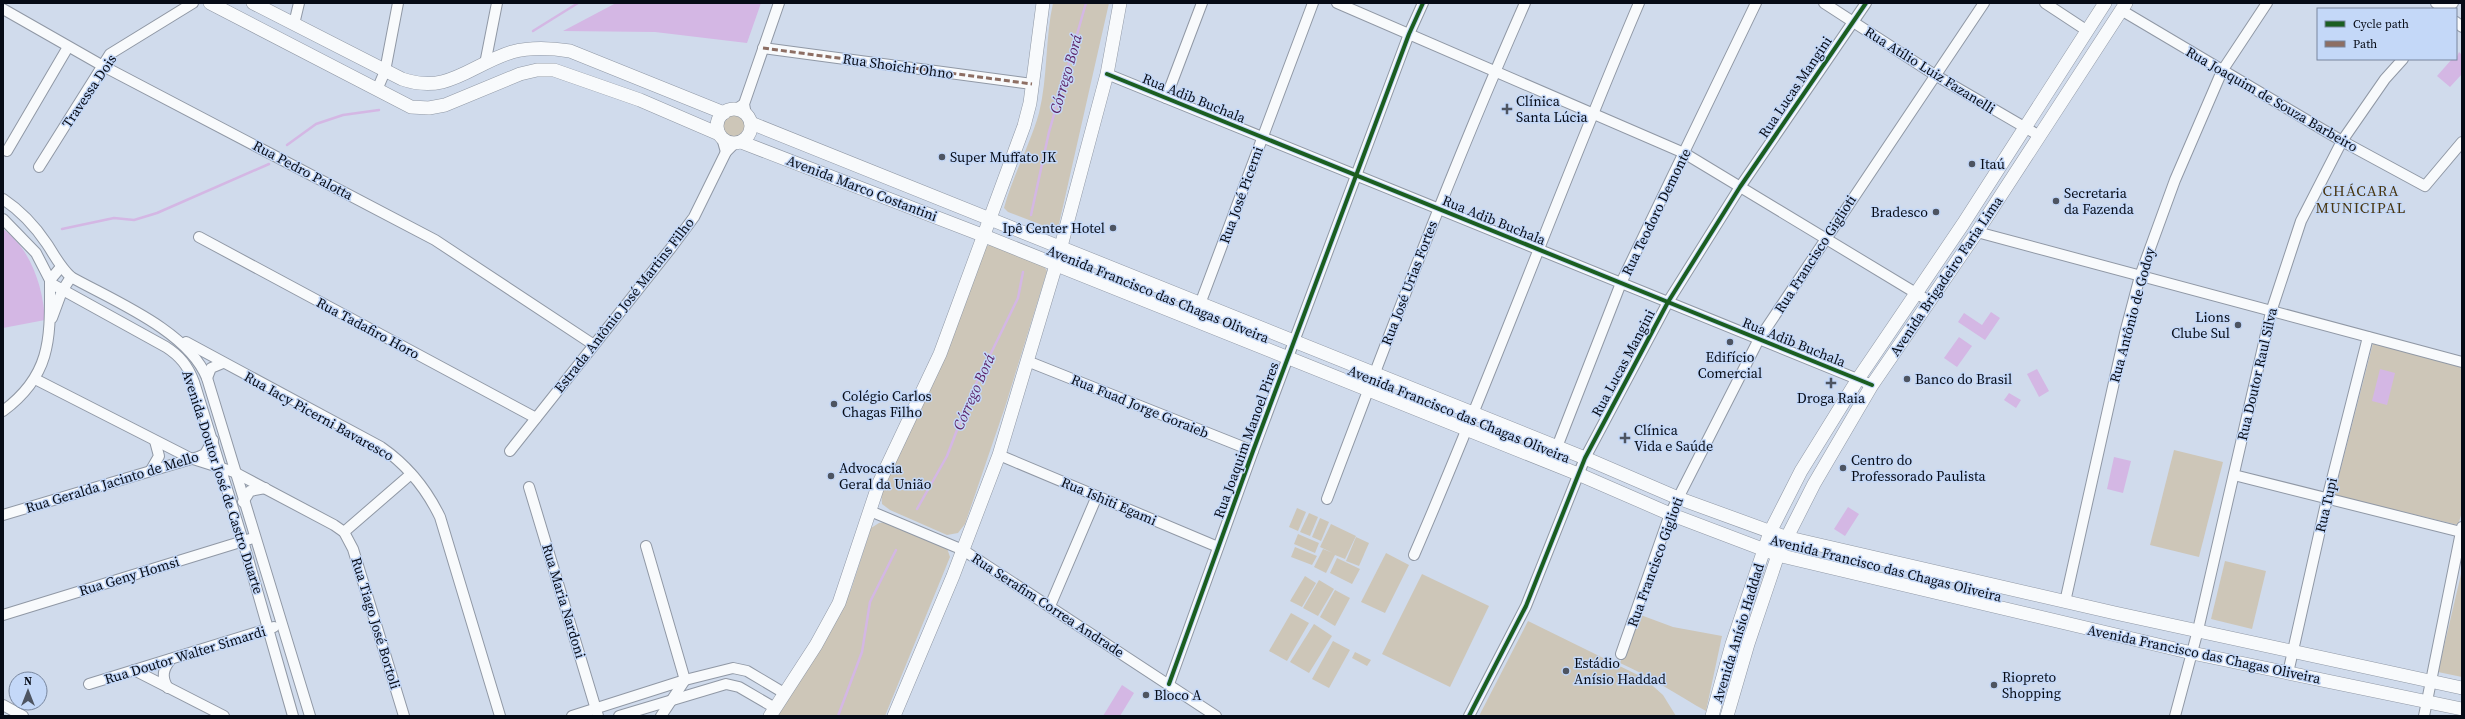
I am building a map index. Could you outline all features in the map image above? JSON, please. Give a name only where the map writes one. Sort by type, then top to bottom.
[{"type":"main road","name":"Avenida Marco Costantini","points":[[210,3],[411,107],[429,108],[460,99],[520,74],[537,70],[554,70],[640,100],[720,136],[734,146],[982,235]]},
{"type":"main road","name":"Avenida Marco Costantini","points":[[253,3],[385,71],[415,84],[429,85],[448,80],[504,56],[532,49],[550,48],[570,51],[740,113],[988,219]]},
{"type":"main road","points":[[772,712],[816,645],[839,603],[879,483],[940,354],[982,235],[1024,126],[1032,84],[1041,3]]},
{"type":"main road","points":[[894,716],[963,550],[999,455],[1056,265],[1107,74],[1120,3]]},
{"type":"main road","name":"Avenida Brigadeiro Faria Lima","points":[[1764,550],[1770,532],[1802,471],[1858,379],[1963,224],[2086,30],[2105,3]]},
{"type":"main road","name":"Avenida Brigadeiro Faria Lima","points":[[1778,555],[1785,537],[1872,385],[1977,232],[2038,135],[2124,7]]},
{"type":"main road","points":[[2086,30],[2102,39]]},
{"type":"main road","points":[[720,136],[718,123],[740,113],[749,134],[734,146]]},
{"type":"main road","points":[[954,224],[961,207]]},
{"type":"main road","name":"Avenida Francisco das Chagas Oliveira","points":[[988,219],[1585,458],[1678,498],[1785,537],[2064,602],[2293,650],[2462,688]]},
{"type":"main road","points":[[1963,224],[1977,232]]},
{"type":"main road","name":"Avenida Francisco das Chagas Oliveira","points":[[982,235],[1578,474],[1670,514],[1778,555],[2192,653],[2462,709]]},
{"type":"main road","name":"Avenida Anísio Haddad","points":[[1712,716],[1732,644],[1764,550]]},
{"type":"main road","points":[[1852,572],[1857,553]]},
{"type":"main road","name":"Avenida Anísio Haddad","points":[[1727,716],[1748,644],[1778,555]]},
{"type":"main road","points":[[1972,601],[1980,582]]},
{"type":"main road","points":[[2060,622],[2064,602]]},
{"type":"main road","points":[[2110,633],[2115,613]]},
{"type":"street","name":"Travessa Dois","points":[[39,167],[110,54],[193,3]]},
{"type":"street","points":[[294,24],[299,3]]},
{"type":"street","points":[[377,90],[385,71],[398,3]]},
{"type":"street","points":[[485,64],[497,3]]},
{"type":"street","points":[[740,113],[780,3]]},
{"type":"street","points":[[1166,98],[1202,3]]},
{"type":"street","name":"Rua José Picerni","points":[[1194,320],[1313,3]]},
{"type":"street","points":[[1337,3],[1684,153],[1929,301]]},
{"type":"street","name":"Rua Joaquim Manoel Pires","points":[[1169,684],[1252,451],[1409,34],[1423,3]]},
{"type":"street","name":"Rua José Urias Fortes","points":[[1327,499],[1369,390],[1373,373],[1438,209],[1525,3]]},
{"type":"street","points":[[1414,555],[1468,430],[1592,113],[1639,3]]},
{"type":"street","name":"Rua Teodoro Demonte","points":[[1557,447],[1621,283],[1756,3]]},
{"type":"street","name":"Rua Atílio Luiz Fazanelli","points":[[1824,3],[1935,75],[2038,135]]},
{"type":"street","name":"Rua Lucas Mangini","points":[[1469,716],[1526,606],[1585,458],[1668,302],[1740,187],[1866,3]]},
{"type":"street","name":"Rua Francisco Giglioti","points":[[1621,654],[1670,514],[1759,339],[1825,238],[1984,3]]},
{"type":"street","points":[[2045,3],[2086,30]]},
{"type":"street","name":"Rua Antônio de Godoy","points":[[2064,602],[2125,333],[2140,276],[2175,180],[2222,71],[2267,3]]},
{"type":"street","name":"Rua Joaquim de Souza Barbeiro","points":[[2124,7],[2222,71],[2425,186],[2462,142]]},
{"type":"street","name":"Rua Pedro Palotta","points":[[3,9],[103,66],[435,240],[594,345]]},
{"type":"street","points":[[490,42],[494,49],[504,56]]},
{"type":"street","points":[[7,151],[68,46]]},
{"type":"street","name":"Rua Shoichi Ohno","points":[[764,48],[1032,84]]},
{"type":"street","name":"Rua Doutor Raul Silva","points":[[2175,716],[2198,630],[2271,312],[2300,221],[2342,140],[2386,79],[2402,60]]},
{"type":"street","name":"Rua Adib Buchala","points":[[1107,74],[1872,385]]},
{"type":"street","name":"Estrada Antônio José Martins Filho","points":[[510,451],[694,217],[734,146]]},
{"type":"street","name":"Avenida Doutor José de Castro Duarte","points":[[3,199],[19,210],[33,225],[48,245],[60,267],[71,277],[174,335],[194,355],[207,378],[243,502],[310,716]]},
{"type":"street","name":"Avenida Doutor José de Castro Duarte","points":[[3,219],[36,253],[52,284],[166,346],[185,362],[194,382],[213,440],[269,629],[292,716]]},
{"type":"street","points":[[1977,232],[2462,362]]},
{"type":"street","name":"Rua Tadafiro Horo","points":[[199,237],[536,418]]},
{"type":"street","points":[[3,411],[35,379],[46,351],[50,325],[50,280],[60,267]]},
{"type":"street","points":[[50,325],[62,290],[71,277]]},
{"type":"street","name":"Rua Iacy Picerni Bavaresco","points":[[174,335],[381,447],[423,487],[440,517],[500,716]]},
{"type":"street","name":"Rua Tupi","points":[[2288,673],[2327,499],[2368,337]]},
{"type":"street","points":[[185,362],[194,355],[206,353]]},
{"type":"street","name":"Rua Fuad Jorge Goraieb","points":[[1027,361],[1252,451]]},
{"type":"street","name":"Avenida Doutor José de Castro Duarte","points":[[207,378],[211,368],[223,362]]},
{"type":"street","points":[[35,379],[190,458],[234,472],[344,532],[411,474]]},
{"type":"street","points":[[151,470],[159,456],[155,440]]},
{"type":"street","name":"Rua Geralda Jacinto de Mello","points":[[3,515],[205,454],[213,440]]},
{"type":"street","name":"Rua Ishiti Egami","points":[[999,455],[1218,547]]},
{"type":"street","points":[[2234,475],[2327,499],[2461,530],[2429,681],[2424,716]]},
{"type":"street","name":"Rua Maria Nardoni","points":[[529,487],[597,712]]},
{"type":"street","points":[[243,502],[250,491],[265,488]]},
{"type":"street","points":[[1050,606],[1097,496]]},
{"type":"street","name":"Rua Serafim Correa Andrade","points":[[870,511],[963,550],[1216,716]]},
{"type":"street","name":"Rua Tiago José Bortoli","points":[[344,532],[354,554],[404,716]]},
{"type":"street","name":"Rua Geny Homsi","points":[[3,614],[255,537]]},
{"type":"street","points":[[646,546],[685,680]]},
{"type":"street","name":"Rua Doutor Walter Simardi","points":[[88,684],[282,625]]},
{"type":"street","points":[[168,688],[164,681],[163,673],[170,659]]},
{"type":"street","points":[[572,716],[597,712],[685,680],[733,668],[747,671],[784,693]]},
{"type":"street","points":[[733,668],[733,685]]},
{"type":"street","points":[[134,670],[224,716]]},
{"type":"street","points":[[661,716],[685,680]]},
{"type":"street","points":[[618,716],[717,686],[733,685],[772,712]]},
{"type":"street","points":[[3,705],[23,716]]},
{"type":"shaded area","points":[[616,3],[761,3],[747,43],[655,32],[563,31]]},
{"type":"shaded area","points":[[1053,3],[1109,3],[1059,224],[1055,230],[1008,212],[1004,208],[1039,113],[1044,86],[1050,17]]},
{"type":"shaded area","points":[[2459,52],[2462,55],[2462,74],[2450,87],[2437,76],[2451,60],[2457,60]]},
{"type":"shaded area","points":[[734,115],[739,116],[745,122],[745,132],[739,138],[734,139],[729,138],[723,132],[722,127],[723,122],[729,116]]},
{"type":"shaded area","points":[[3,229],[13,237],[21,247],[34,270],[42,295],[45,320],[3,328]]},
{"type":"shaded area","points":[[990,245],[1044,266],[1047,271],[1005,407],[965,524],[958,533],[947,535],[890,510],[882,504],[881,491],[985,246]]},
{"type":"shaded area","points":[[1991,312],[2000,318],[1985,340],[1958,322],[1964,313],[1982,325]]},
{"type":"shaded area","points":[[1959,337],[1972,346],[1957,367],[1944,358]]},
{"type":"shaded area","points":[[2373,343],[2462,367],[2462,512],[2458,525],[2334,495]]},
{"type":"shaded area","points":[[2037,369],[2049,391],[2039,397],[2027,374]]},
{"type":"shaded area","points":[[2380,369],[2395,373],[2387,405],[2372,401]]},
{"type":"shaded area","points":[[2009,393],[2021,400],[2016,408],[2004,400]]},
{"type":"shaded area","points":[[2174,450],[2223,462],[2199,557],[2150,545]]},
{"type":"shaded area","points":[[2114,457],[2131,461],[2123,493],[2107,489]]},
{"type":"shaded area","points":[[1848,507],[1859,514],[1845,536],[1834,529]]},
{"type":"shaded area","points":[[1297,508],[1306,512],[1298,531],[1289,527]]},
{"type":"shaded area","points":[[1309,513],[1318,517],[1310,536],[1300,532]]},
{"type":"shaded area","points":[[1320,518],[1329,522],[1321,541],[1312,537]]},
{"type":"shaded area","points":[[885,522],[947,548],[950,557],[885,716],[777,716],[836,620],[851,590],[871,528],[879,523]]},
{"type":"shaded area","points":[[1331,524],[1356,536],[1345,559],[1335,555],[1326,573],[1314,567],[1323,549],[1333,553],[1320,547]]},
{"type":"shaded area","points":[[1298,534],[1319,543],[1315,553],[1294,544]]},
{"type":"shaded area","points":[[1356,537],[1369,543],[1359,566],[1346,561]]},
{"type":"shaded area","points":[[1295,547],[1317,556],[1312,565],[1291,557]]},
{"type":"shaded area","points":[[1386,553],[1409,565],[1385,613],[1361,602]]},
{"type":"shaded area","points":[[1337,558],[1360,569],[1352,584],[1330,573]]},
{"type":"shaded area","points":[[2225,561],[2266,571],[2252,629],[2211,619]]},
{"type":"shaded area","points":[[2462,570],[2462,677],[2438,672]]},
{"type":"shaded area","points":[[1422,574],[1489,606],[1450,687],[1382,654]]},
{"type":"shaded area","points":[[1305,576],[1316,583],[1302,607],[1290,601]]},
{"type":"shaded area","points":[[1319,580],[1334,589],[1318,616],[1303,608]]},
{"type":"shaded area","points":[[1335,590],[1350,598],[1335,626],[1320,617]]},
{"type":"shaded area","points":[[1291,613],[1309,623],[1287,661],[1269,651]]},
{"type":"shaded area","points":[[1638,614],[1673,627],[1722,636],[1706,711],[1653,680],[1620,663]]},
{"type":"shaded area","name":"Estádio Anísio Haddad","points":[[1528,621],[1644,678],[1663,695],[1676,716],[1479,716]]},
{"type":"shaded area","points":[[1314,624],[1332,636],[1309,673],[1290,662]]},
{"type":"shaded area","points":[[1333,641],[1350,650],[1329,688],[1312,679]]},
{"type":"shaded area","points":[[1355,652],[1371,660],[1367,666],[1352,658]]},
{"type":"shaded area","points":[[1122,685],[1134,693],[1120,716],[1103,716]]},
{"type":"waterway","points":[[533,31],[578,3]]},
{"type":"waterway","name":"Córrego Borá","points":[[1031,215],[1049,132],[1086,3]]},
{"type":"waterway","points":[[287,145],[316,124],[343,115],[379,110]]},
{"type":"waterway","points":[[62,229],[114,218],[134,220],[157,213],[269,164]]},
{"type":"waterway","name":"Córrego Borá","points":[[917,509],[947,456],[971,394],[1018,298],[1023,272]]},
{"type":"waterway","name":"Córrego Borá","points":[[838,716],[862,652],[870,602],[896,550]]},
{"type":"marked path","points":[[763,48],[1032,84]]},
{"type":"cycle path","points":[[1169,684],[1253,451],[1409,34],[1423,3]]},
{"type":"cycle path","points":[[1469,716],[1526,606],[1585,458],[1668,302],[1740,187],[1866,3]]},
{"type":"cycle path","points":[[1107,74],[1872,385]]},
{"type":"place","name":"Clínica Santa Lúcia","points":[[1507,109]]},
{"type":"place","name":"Super Muffato JK","points":[[942,157]]},
{"type":"place","name":"Itaú","points":[[1972,164]]},
{"type":"place","name":"Secretaria da Fazenda","points":[[2056,201]]},
{"type":"place","name":"Bradesco","points":[[1936,212]]},
{"type":"place","name":"Ipê Center Hotel","points":[[1113,228]]},
{"type":"place","name":"Lions Clube Sul","points":[[2238,325]]},
{"type":"place","name":"Edifício Comercial","points":[[1730,342]]},
{"type":"place","name":"Banco do Brasil","points":[[1907,379]]},
{"type":"place","name":"Droga Raia","points":[[1831,383]]},
{"type":"place","name":"Colégio Carlos Chagas Filho","points":[[834,404]]},
{"type":"place","name":"Clínica Vida e Saúde","points":[[1625,438]]},
{"type":"place","name":"Centro do Professorado Paulista","points":[[1843,468]]},
{"type":"place","name":"Advocacia Geral da União","points":[[831,476]]},
{"type":"place","name":"Estádio Anísio Haddad","points":[[1566,671]]},
{"type":"place","name":"Riopreto Shopping","points":[[1994,685]]},
{"type":"place","name":"Bloco A","points":[[1146,695]]},
{"type":"district","name":"CHÁCARA MUNICIPAL","points":[[2361,200]]}]
